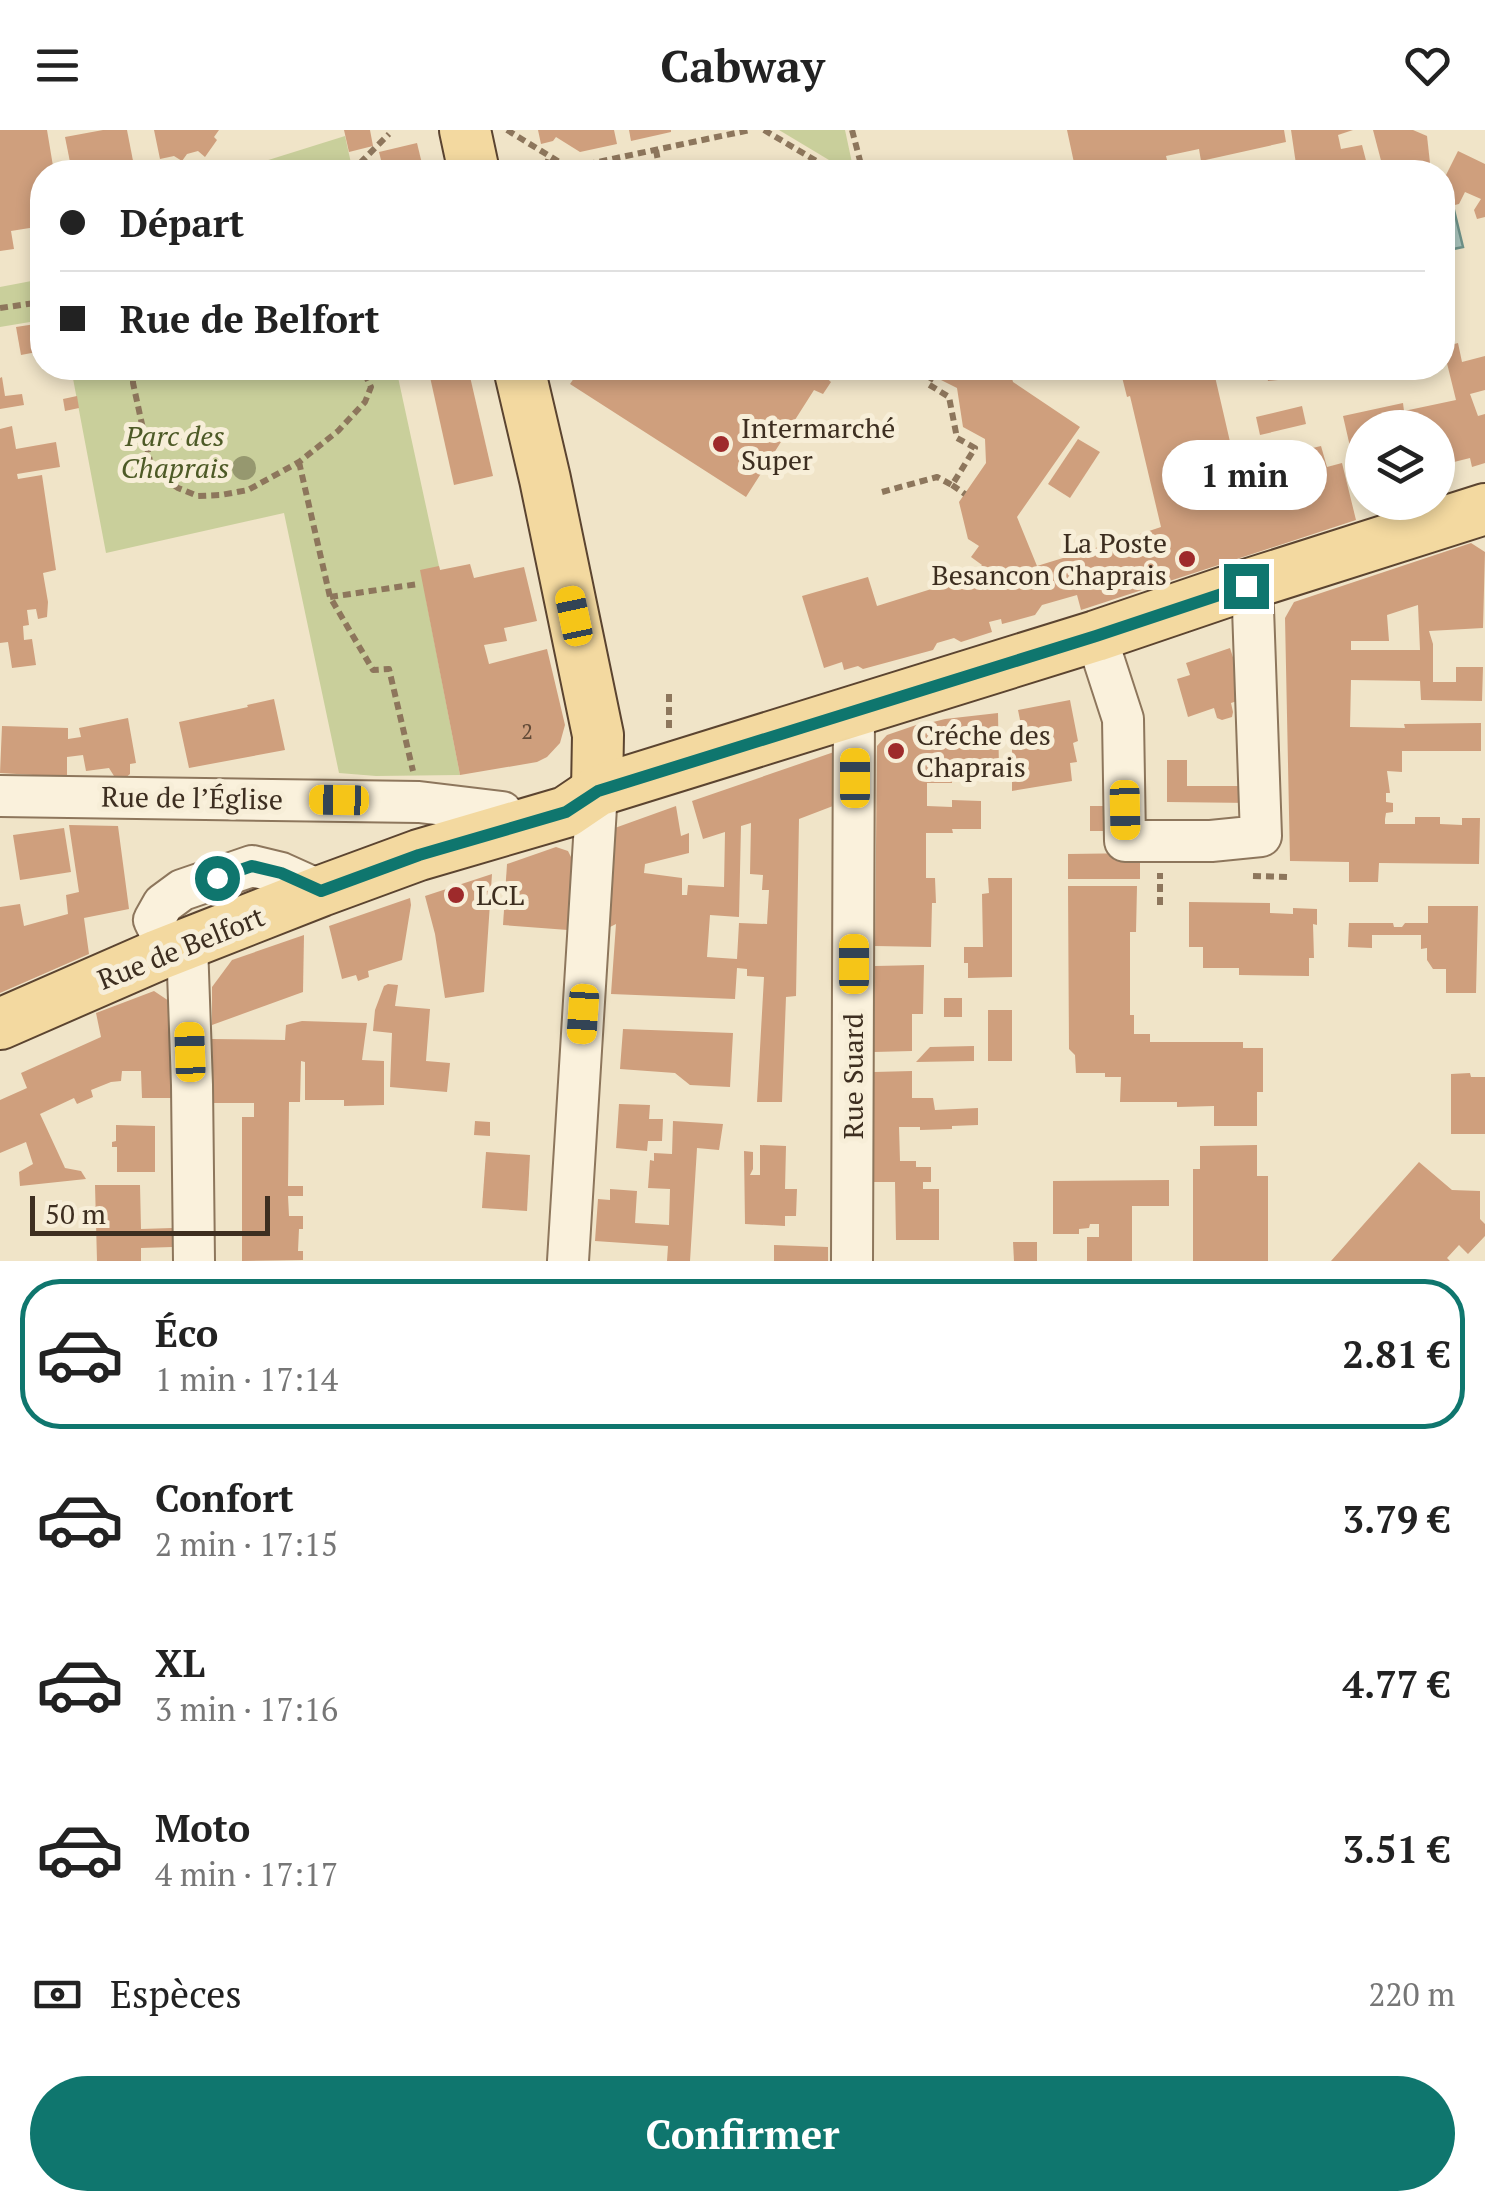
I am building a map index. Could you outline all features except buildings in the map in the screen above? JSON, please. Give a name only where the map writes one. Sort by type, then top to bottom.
[{"type":"main road","points":[[465,130],[471,160]]},
{"type":"main road","points":[[521,380],[546,479],[598,735],[598,791]]},
{"type":"main road","name":"Rue de Belfort","points":[[0,1024],[321,891],[419,855],[566,812],[598,791],[1485,510]]},
{"type":"main road","name":"Rue de Belfort","points":[[419,855],[554,786],[598,735]]},
{"type":"street","points":[[1096,636],[1123,719],[1126,841],[1211,841],[1261,836],[1252,608],[1246,586]]},
{"type":"street","name":"Rue Suard","points":[[852,1261],[854,712]]},
{"type":"street","points":[[568,1261],[598,791]]},
{"type":"street","name":"Rue de l’Église","points":[[0,796],[419,802],[502,812]]},
{"type":"street","points":[[178,948],[192,1086],[194,1261]]},
{"type":"path","points":[[507,130],[554,160]]},
{"type":"path","points":[[608,160],[750,130]]},
{"type":"path","points":[[764,130],[815,160]]},
{"type":"path","points":[[852,130],[860,160]]},
{"type":"path","points":[[363,160],[389,134]]},
{"type":"path","points":[[656,150],[658,160]]},
{"type":"path","points":[[0,308],[30,304]]},
{"type":"path","points":[[133,380],[150,461],[162,477],[198,496],[248,490],[299,462],[338,431],[365,402],[371,387],[368,380]]},
{"type":"path","points":[[930,380],[928,384],[949,397],[958,438],[975,448],[952,486]]},
{"type":"path","points":[[299,462],[330,597],[373,670],[389,669],[414,775]]},
{"type":"path","points":[[882,492],[937,477],[965,494]]},
{"type":"path","points":[[330,597],[418,584]]},
{"type":"path","points":[[668,694],[669,727]]},
{"type":"path","points":[[1160,890],[1160,904]]},
{"type":"green space","points":[[779,130],[845,130],[851,160],[829,160]]},
{"type":"green space","points":[[345,136],[350,160],[268,160]]},
{"type":"green space","points":[[30,281],[30,322],[0,327],[0,287]]},
{"type":"green space","name":"Parc des Chaprais","points":[[73,380],[399,380],[445,594],[426,599],[460,775],[339,773],[284,513],[106,553]]},
{"type":"water","points":[[1455,214],[1463,247],[1455,249]]},
{"type":"place","name":"Intermarché Super","points":[[721,444]]},
{"type":"place","name":"La Poste Besancon Chaprais","points":[[1187,559]]},
{"type":"place","name":"Créche des Chaprais","points":[[896,751]]},
{"type":"place","name":"LCL","points":[[456,895]]},
{"type":"route","points":[[217,878],[252,866],[281,873],[321,891],[419,855],[566,812],[598,791],[1246,586]]}]
